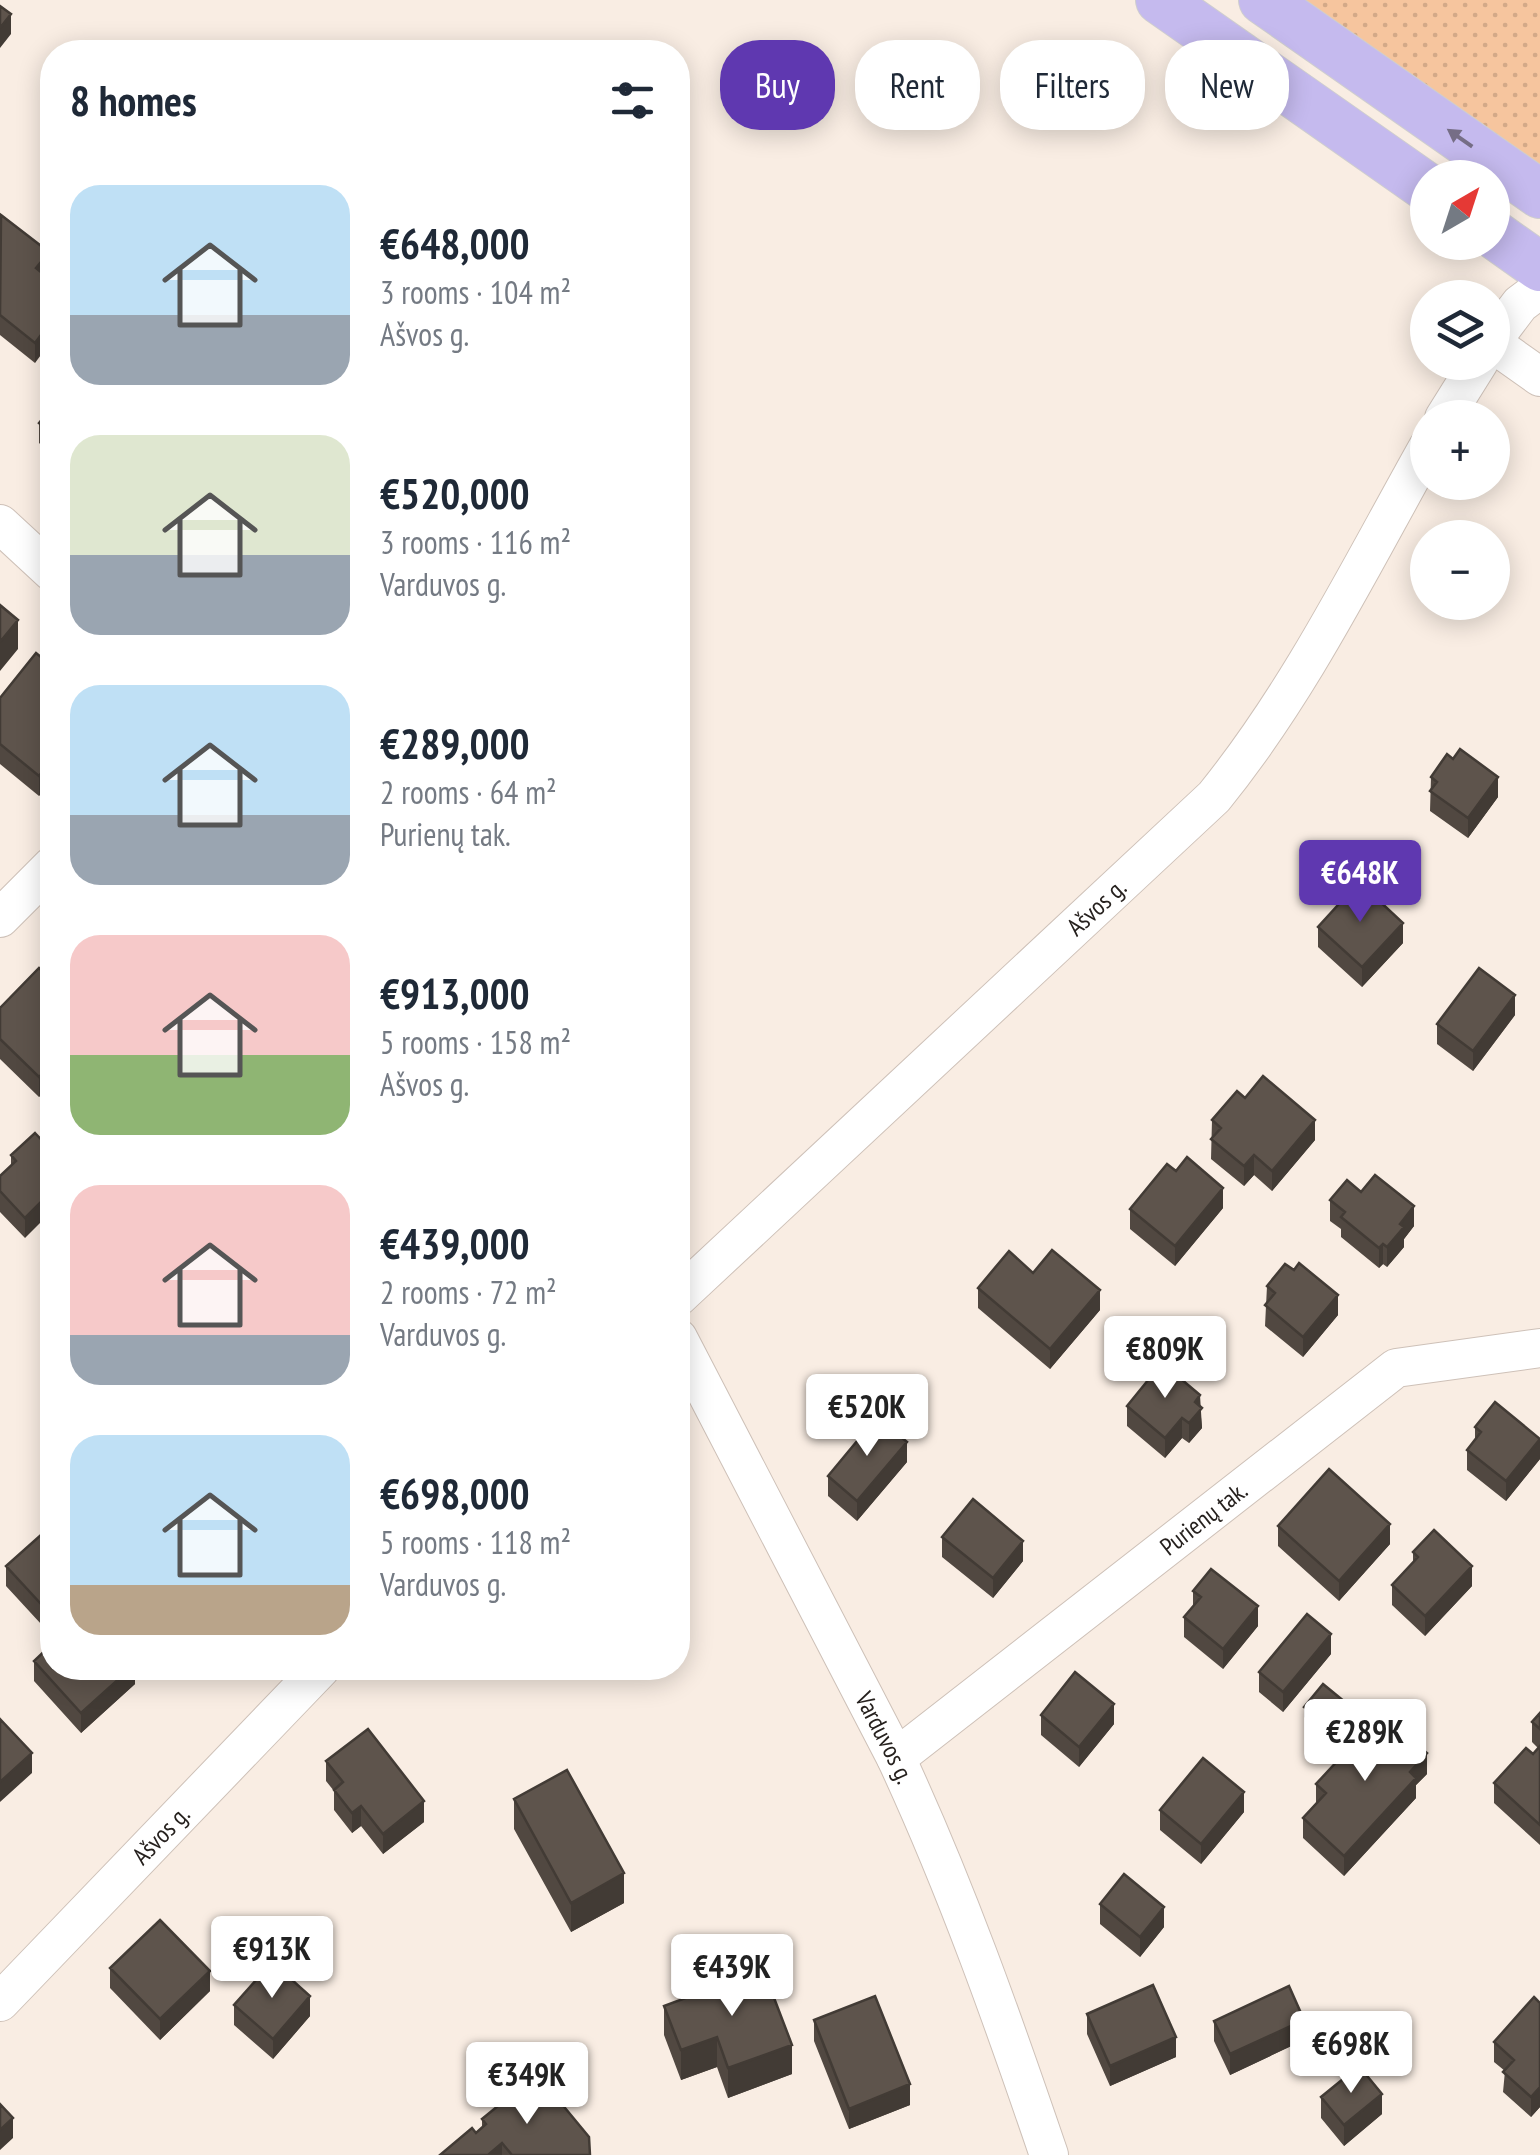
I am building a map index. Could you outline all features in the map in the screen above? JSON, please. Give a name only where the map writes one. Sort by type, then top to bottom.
[{"type":"main road","points":[[1160,0],[1410,175]]},
{"type":"main road","points":[[1264,0],[1540,194]]},
{"type":"main road","points":[[1510,246],[1540,267]]},
{"type":"street","points":[[1510,318],[1520,304],[1540,290]]},
{"type":"street","points":[[1510,355],[1540,377]]},
{"type":"street","name":"Ašvos g.","points":[[690,1286],[1214,797],[1256,745],[1289,695],[1410,479]]},
{"type":"street","points":[[0,524],[40,561]]},
{"type":"street","points":[[0,918],[40,878]]},
{"type":"street","name":"Purienų tak.","points":[[896,1758],[1396,1368],[1540,1348]]},
{"type":"street","name":"Varduvos g.","points":[[690,1361],[896,1758],[962,1907],[1049,2155]]},
{"type":"street","name":"Ašvos g.","points":[[0,2002],[309,1680]]},
{"type":"shaded area","points":[[1299,0],[1540,0],[1540,170]]},
{"type":"building","points":[[0,6],[11,14],[0,28]]},
{"type":"building","points":[[1,215],[40,245],[40,263],[36,268],[40,271],[40,336],[35,343],[0,315]]},
{"type":"building","points":[[0,605],[18,620],[0,642]]},
{"type":"building","points":[[36,653],[40,656],[39,776],[0,744],[0,698]]},
{"type":"building","points":[[1460,749],[1498,777],[1468,818],[1430,791],[1437,782],[1431,777],[1447,754],[1453,759]]},
{"type":"building","points":[[1359,882],[1403,923],[1362,967],[1318,927]]},
{"type":"building","points":[[1479,968],[1515,995],[1473,1051],[1437,1024]]},
{"type":"building","points":[[40,969],[39,1077],[0,1039],[0,1008]]},
{"type":"building","points":[[1263,1076],[1315,1120],[1272,1171],[1254,1155],[1244,1166],[1211,1139],[1221,1128],[1212,1120],[1237,1091],[1245,1098]]},
{"type":"building","points":[[35,1133],[40,1138],[40,1203],[25,1218],[0,1191],[0,1176],[16,1161],[11,1155]]},
{"type":"building","points":[[1187,1157],[1223,1188],[1175,1246],[1130,1209],[1167,1164],[1176,1171]]},
{"type":"building","points":[[1375,1175],[1414,1206],[1400,1224],[1404,1227],[1387,1247],[1383,1244],[1379,1248],[1341,1217],[1345,1212],[1330,1200],[1347,1180],[1361,1192]]},
{"type":"building","points":[[1052,1250],[1100,1290],[1050,1349],[978,1288],[1009,1251],[1033,1273]]},
{"type":"building","points":[[1299,1263],[1338,1295],[1303,1337],[1265,1305],[1275,1293],[1267,1286],[1285,1264],[1294,1270]]},
{"type":"building","points":[[1162,1363],[1200,1395],[1195,1402],[1202,1408],[1189,1423],[1182,1418],[1165,1438],[1127,1406]]},
{"type":"building","points":[[1495,1402],[1540,1439],[1506,1481],[1467,1450],[1481,1432],[1475,1427]]},
{"type":"building","points":[[877,1417],[907,1442],[857,1501],[828,1476]]},
{"type":"building","points":[[1329,1469],[1390,1524],[1339,1581],[1278,1526]]},
{"type":"building","points":[[973,1499],[1023,1541],[993,1578],[942,1537]]},
{"type":"building","points":[[1434,1530],[1472,1566],[1425,1616],[1392,1585],[1418,1557],[1413,1552]]},
{"type":"building","points":[[40,1536],[40,1603],[6,1566]]},
{"type":"building","points":[[1211,1569],[1258,1606],[1223,1649],[1184,1617],[1201,1597],[1193,1591]]},
{"type":"building","points":[[1307,1614],[1331,1634],[1283,1692],[1259,1672]]},
{"type":"building","points":[[1075,1672],[1114,1704],[1079,1747],[1041,1715]]},
{"type":"building","points":[[51,1680],[118,1680],[81,1713]]},
{"type":"building","points":[[1323,1684],[1351,1707],[1332,1730],[1304,1707]]},
{"type":"building","points":[[1382,1713],[1427,1753],[1410,1772],[1416,1778],[1344,1856],[1303,1818],[1326,1793],[1316,1784]]},
{"type":"building","points":[[1540,1713],[1540,1729],[1532,1722]]},
{"type":"building","points":[[0,1719],[32,1753],[0,1782]]},
{"type":"building","points":[[368,1729],[424,1801],[383,1834],[361,1806],[352,1813],[334,1790],[343,1782],[326,1761]]},
{"type":"building","points":[[1540,1746],[1540,1825],[1494,1783],[1526,1748],[1533,1754]]},
{"type":"building","points":[[1203,1758],[1244,1792],[1201,1844],[1160,1810]]},
{"type":"building","points":[[567,1770],[624,1873],[571,1903],[514,1799]]},
{"type":"building","points":[[1124,1874],[1164,1907],[1140,1937],[1100,1904]]},
{"type":"building","points":[[160,1920],[210,1971],[160,2019],[110,1968]]},
{"type":"building","points":[[272,1962],[310,1996],[273,2039],[234,2005]]},
{"type":"building","points":[[763,1969],[792,2045],[728,2068],[717,2037],[681,2050],[664,2006]]},
{"type":"building","points":[[1153,1985],[1176,2037],[1110,2066],[1087,2014]]},
{"type":"building","points":[[1289,1986],[1304,2020],[1230,2054],[1214,2021]]},
{"type":"building","points":[[875,1996],[910,2084],[849,2109],[814,2020]]},
{"type":"building","points":[[1534,1997],[1540,2003],[1540,2087],[1531,2097],[1503,2072],[1514,2060],[1494,2042]]},
{"type":"building","points":[[1359,2066],[1382,2094],[1344,2125],[1321,2097]]},
{"type":"building","points":[[537,2074],[589,2137],[590,2155],[512,2155],[502,2143],[488,2155],[440,2155],[472,2128],[476,2133],[486,2124],[482,2119]]},
{"type":"building","points":[[0,2104],[13,2118],[0,2130]]}]
